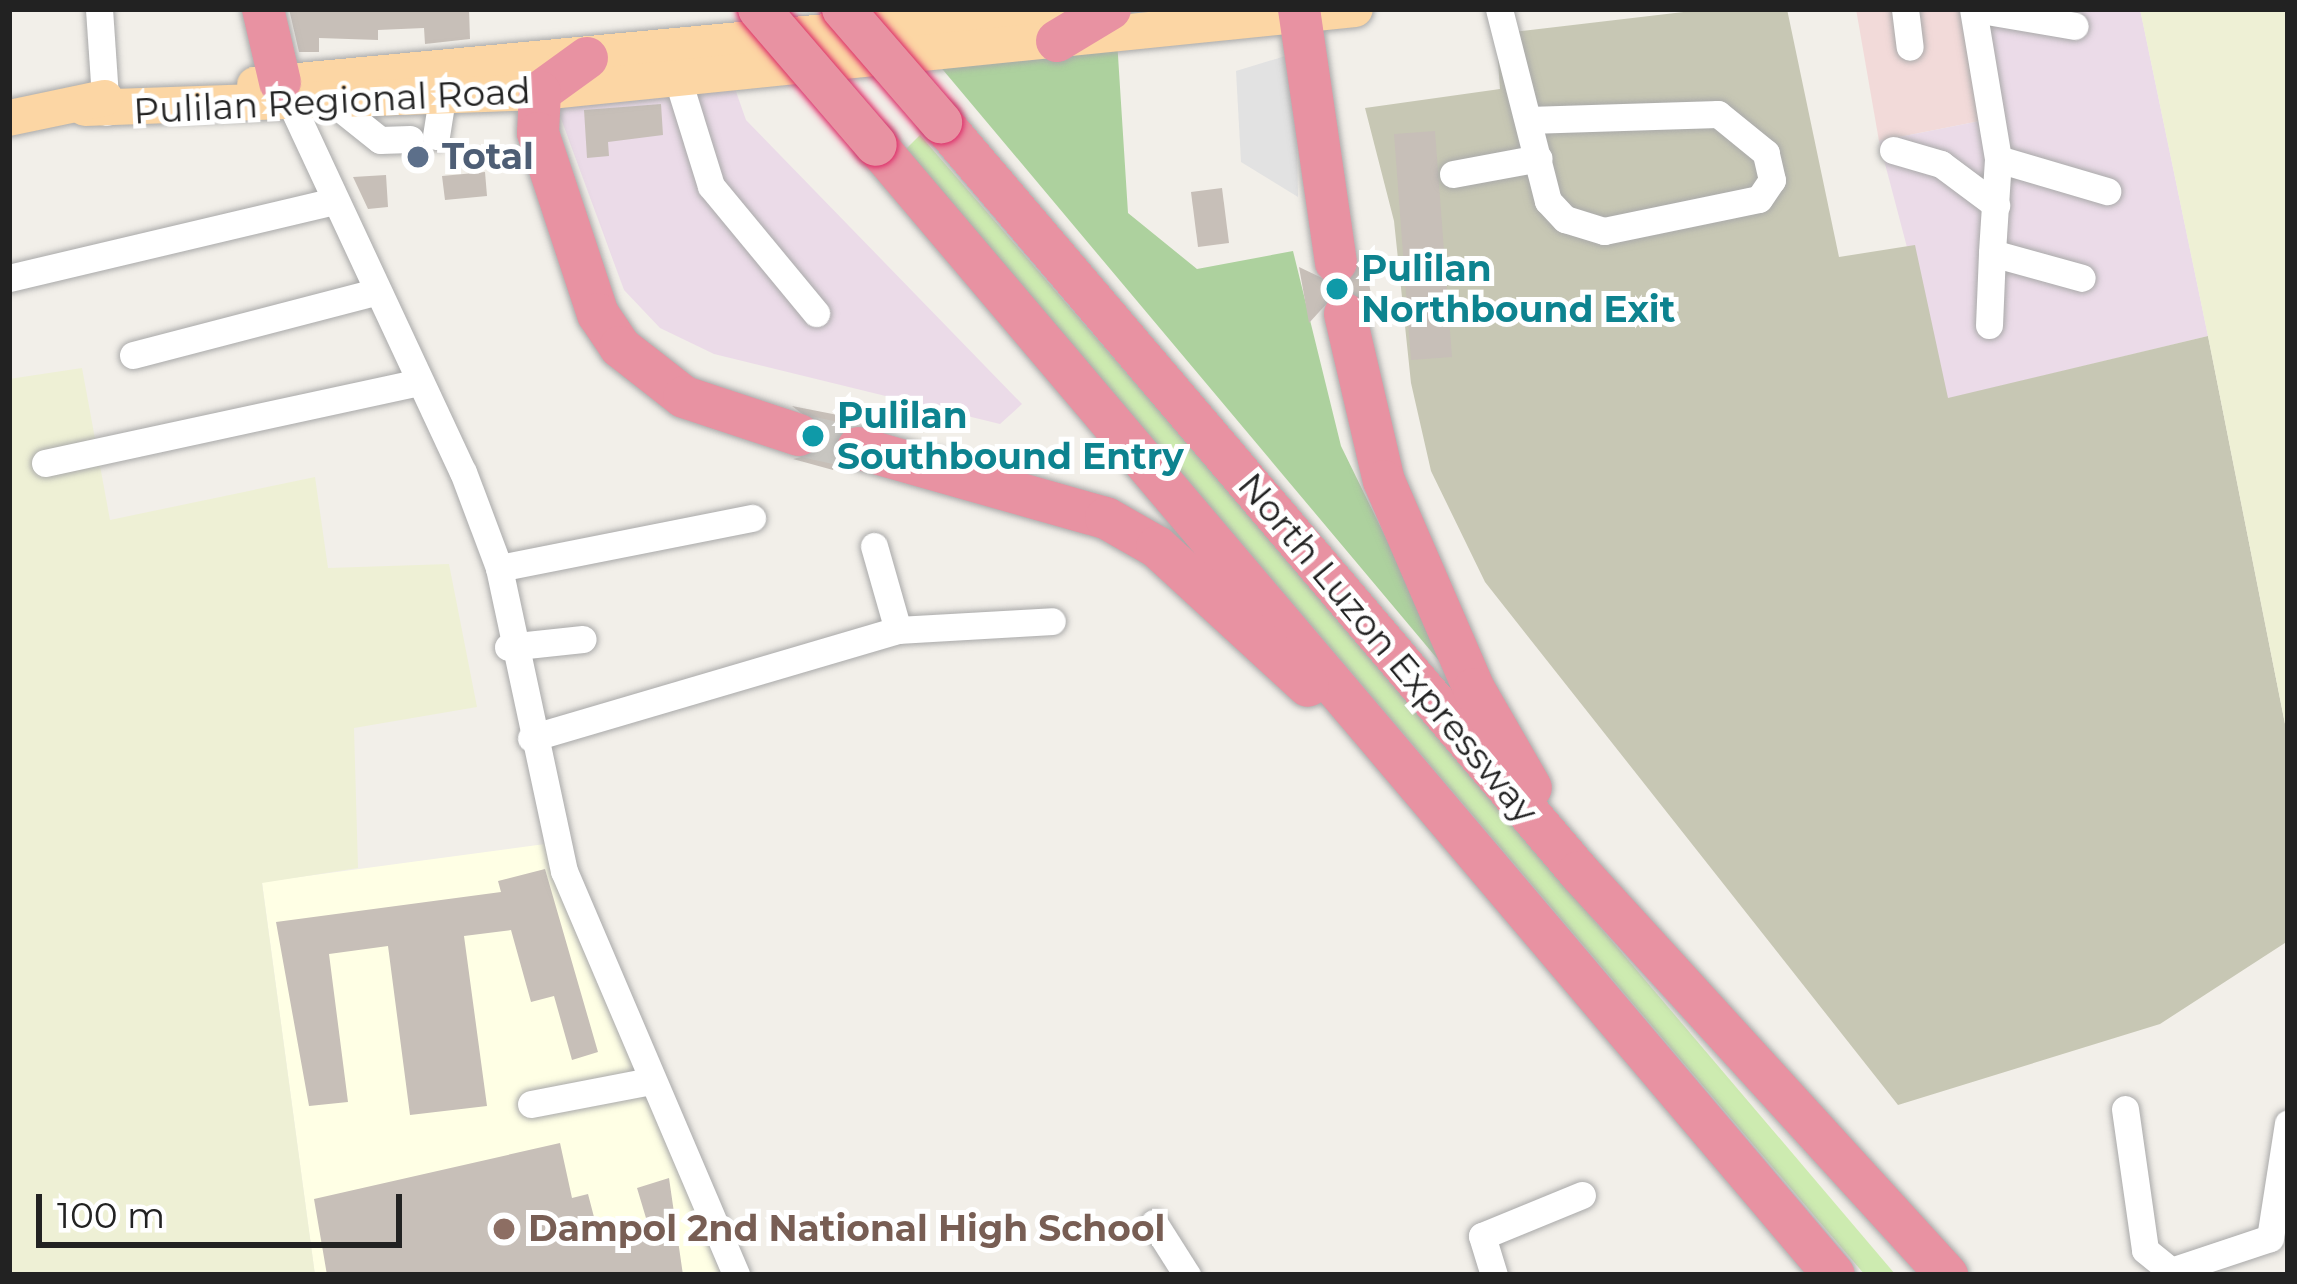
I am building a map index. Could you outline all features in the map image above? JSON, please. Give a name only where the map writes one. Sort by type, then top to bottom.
[{"type":"highway","points":[[263,9],[287,95]]},
{"type":"highway","name":"North Luzon Expressway","points":[[759,9],[1834,1275]]},
{"type":"highway","name":"North Luzon Expressway","points":[[843,9],[1579,872],[1947,1275]]},
{"type":"highway","points":[[1066,25],[1110,9]]},
{"type":"highway","points":[[1303,12],[1336,262]]},
{"type":"highway","points":[[587,58],[539,92],[560,224],[620,347],[721,416],[799,435]]},
{"type":"highway","points":[[1345,314],[1384,481],[1474,689],[1579,872]]},
{"type":"highway","points":[[858,448],[1065,502],[1157,547],[1433,799]]},
{"type":"main road","name":"Pulilan Regional Road","points":[[9,118],[99,106],[287,95],[587,58],[1355,9]]},
{"type":"main road","name":"Pulilan Regional Road","points":[[287,95],[336,105],[678,80],[1066,25]]},
{"type":"street","points":[[99,9],[99,106]]},
{"type":"street","points":[[1499,9],[1548,201],[1604,231],[1759,199],[1772,180],[1766,153],[1718,115],[1528,120]]},
{"type":"street","points":[[1905,9],[1910,47]]},
{"type":"street","points":[[1989,325],[1998,159],[1974,9],[2075,26]]},
{"type":"street","points":[[678,80],[711,186],[816,313]]},
{"type":"street","points":[[287,95],[499,568],[508,647],[564,871],[736,1275]]},
{"type":"street","points":[[336,105],[380,140],[423,137],[442,98]]},
{"type":"street","points":[[1893,150],[1941,164],[1996,206]]},
{"type":"street","points":[[1453,174],[1539,158]]},
{"type":"street","points":[[1998,159],[2107,191]]},
{"type":"street","points":[[9,278],[335,201]]},
{"type":"street","points":[[1992,253],[2083,278]]},
{"type":"street","points":[[134,356],[375,292]]},
{"type":"street","points":[[45,463],[416,382]]},
{"type":"street","points":[[499,568],[752,518]]},
{"type":"street","points":[[874,546],[898,630]]},
{"type":"street","points":[[531,739],[898,630],[1052,622]]},
{"type":"street","points":[[508,647],[583,638]]},
{"type":"street","points":[[531,1104],[650,1081]]},
{"type":"street","points":[[2125,1108],[2145,1250],[2171,1271],[2270,1238],[2288,1123]]},
{"type":"street","points":[[1494,1275],[1482,1236],[1582,1196]]},
{"type":"street","points":[[1154,1223],[1186,1275]]},
{"type":"shaded area","points":[[1709,9],[1787,9],[1839,257],[1915,245],[1948,398],[2208,336],[2288,739],[2288,941],[2160,1024],[1898,1105],[1485,582],[1431,471],[1411,383],[1394,221],[1365,108],[1500,89],[1496,34]]},
{"type":"shaded area","points":[[1856,9],[1959,9],[1980,121],[1879,141]]},
{"type":"shaded area","points":[[1959,9],[2140,9],[2208,336],[1947,399],[1879,141],[1980,121]]},
{"type":"shaded area","points":[[2140,9],[2288,9],[2288,739],[2208,336]]},
{"type":"shaded area","points":[[1292,54],[1298,197],[1241,162],[1236,71]]},
{"type":"shaded area","points":[[733,83],[746,120],[1022,404],[1000,424],[714,354],[660,328],[624,290],[556,105]]},
{"type":"shaded area","points":[[82,368],[110,520],[315,477],[328,568],[449,564],[477,707],[354,728],[358,868],[262,883],[315,1275],[9,1275],[9,379]]},
{"type":"shaded area","points":[[545,844],[721,1275],[315,1275],[262,882]]},
{"type":"green space","points":[[1117,40],[1128,213],[1197,269],[1293,251],[1341,446],[1456,681],[933,58]]},
{"type":"green space","points":[[920,135],[1895,1274],[1865,1275],[906,149]]},
{"type":"building","points":[[289,9],[469,9],[470,39],[425,44],[424,28],[378,30],[378,40],[319,38],[319,52],[299,52]]},
{"type":"building","points":[[661,104],[663,135],[608,142],[609,156],[587,158],[584,110]]},
{"type":"building","points":[[1435,131],[1452,357],[1411,360],[1394,134]]},
{"type":"building","points":[[485,172],[487,196],[445,200],[442,176]]},
{"type":"building","points":[[386,175],[388,207],[368,209],[353,177]]},
{"type":"building","points":[[1222,188],[1229,243],[1198,247],[1191,192]]},
{"type":"building","points":[[1364,255],[1374,311],[1340,289],[1309,323],[1299,267],[1341,287]]},
{"type":"building","points":[[792,406],[848,417],[833,470],[793,459],[817,453],[824,431]]},
{"type":"building","points":[[545,869],[598,1052],[572,1060],[554,996],[531,1002],[511,930],[464,936],[487,1106],[410,1115],[388,946],[329,954],[348,1102],[309,1106],[276,922],[501,892],[498,881]]},
{"type":"building","points":[[560,1143],[572,1198],[588,1194],[600,1240],[649,1228],[637,1188],[669,1178],[683,1275],[327,1275],[314,1199]]},
{"type":"tunnel","points":[[799,435],[858,448]]},
{"type":"place","name":"Total","points":[[418,157]]},
{"type":"place","name":"Pulilan Northbound Exit","points":[[1337,289]]},
{"type":"place","name":"Pulilan Southbound Entry","points":[[813,436]]},
{"type":"place","name":"Dampol 2nd National High School","points":[[504,1229]]}]
